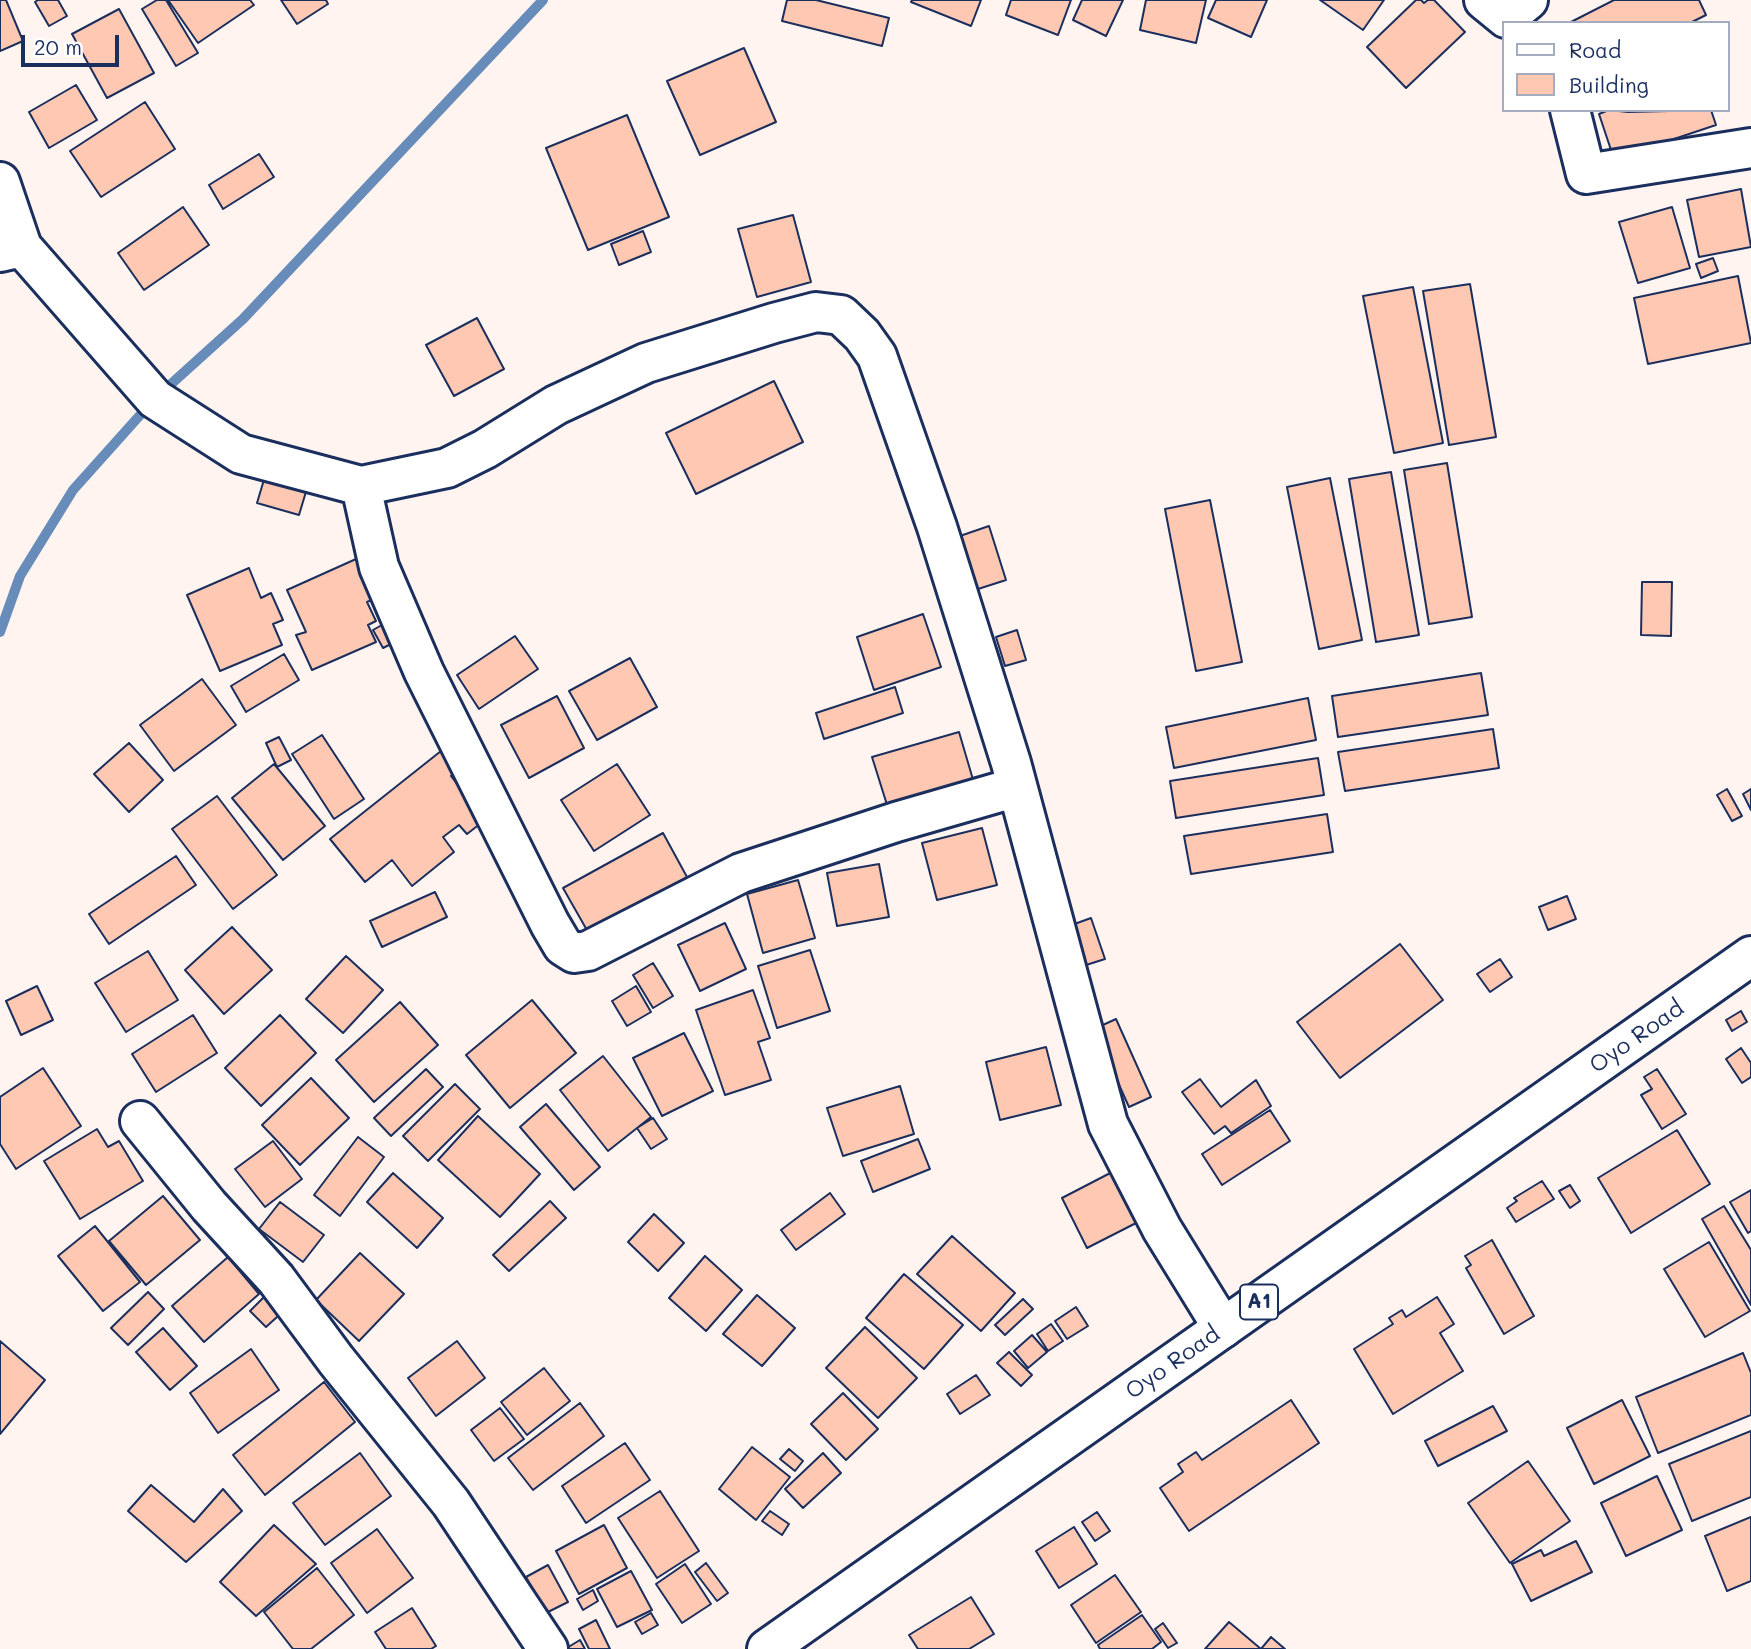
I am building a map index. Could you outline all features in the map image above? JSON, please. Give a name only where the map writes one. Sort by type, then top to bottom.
[{"type":"main road","points":[[1484,0],[1506,18],[1528,0]]},
{"type":"main road","points":[[1543,0],[1548,21]]},
{"type":"main road","points":[[1570,112],[1586,174],[1751,148]]},
{"type":"main road","points":[[0,182],[11,250],[155,399],[241,454],[361,486],[447,468],[485,449],[556,405],[646,363],[816,312],[841,315],[862,335],[877,356],[937,527],[1017,787],[1108,1124],[1162,1229],[1223,1328]]},
{"type":"main road","points":[[361,486],[379,567],[424,672],[550,924],[564,946],[574,953],[588,951],[741,873],[896,822],[1017,787]]},
{"type":"main road","name":"Oyo Road","points":[[768,1649],[1751,956]]},
{"type":"main road","points":[[140,1121],[209,1206],[276,1279],[336,1360],[451,1503],[548,1649]]},
{"type":"building","points":[[0,0],[6,0],[23,41],[0,51]]},
{"type":"building","points":[[58,0],[67,16],[49,26],[35,2]]},
{"type":"building","points":[[157,0],[166,0],[198,53],[176,66],[142,9]]},
{"type":"building","points":[[168,0],[250,0],[254,5],[198,43]]},
{"type":"building","points":[[281,0],[326,0],[328,4],[297,24]]},
{"type":"building","points":[[787,0],[816,0],[889,18],[882,46],[782,21]]},
{"type":"building","points":[[981,0],[971,26],[911,2]]},
{"type":"building","points":[[1011,0],[1071,0],[1058,35],[1006,15]]},
{"type":"building","points":[[1082,0],[1123,0],[1106,36],[1073,20]]},
{"type":"building","points":[[1146,0],[1206,0],[1196,43],[1140,30]]},
{"type":"building","points":[[1216,0],[1267,0],[1251,37],[1208,18]]},
{"type":"building","points":[[1320,0],[1384,0],[1363,30]]},
{"type":"building","points":[[1416,0],[1424,3],[1434,0],[1465,32],[1406,88],[1367,47]]},
{"type":"building","points":[[1614,0],[1699,0],[1706,15],[1694,21],[1573,21]]},
{"type":"building","points":[[119,9],[154,73],[107,98],[72,34]]},
{"type":"building","points":[[744,48],[776,122],[700,155],[667,81]]},
{"type":"building","points":[[76,85],[97,120],[49,148],[29,112]]},
{"type":"building","points":[[145,102],[175,149],[101,197],[70,151]]},
{"type":"building","points":[[1712,112],[1716,125],[1614,159],[1599,114]]},
{"type":"building","points":[[627,115],[669,217],[588,250],[546,148]]},
{"type":"building","points":[[259,154],[274,177],[223,209],[209,185]]},
{"type":"building","points":[[1741,189],[1751,247],[1699,257],[1687,200]]},
{"type":"building","points":[[183,207],[209,245],[144,290],[118,253]]},
{"type":"building","points":[[1672,207],[1690,268],[1638,283],[1619,222]]},
{"type":"building","points":[[793,215],[811,282],[757,297],[738,229]]},
{"type":"building","points":[[643,231],[651,252],[619,265],[611,244]]},
{"type":"building","points":[[1713,258],[1718,271],[1701,278],[1696,264]]},
{"type":"building","points":[[1738,276],[1751,343],[1648,364],[1634,298]]},
{"type":"building","points":[[1470,284],[1496,437],[1449,445],[1423,291]]},
{"type":"building","points":[[1413,287],[1443,443],[1394,453],[1363,296]]},
{"type":"building","points":[[477,318],[504,369],[454,396],[426,345]]},
{"type":"building","points":[[774,381],[803,442],[696,494],[666,433]]},
{"type":"building","points":[[1447,463],[1472,617],[1429,624],[1404,470]]},
{"type":"building","points":[[1391,472],[1419,635],[1376,642],[1349,479]]},
{"type":"building","points":[[266,473],[308,485],[299,515],[257,503]]},
{"type":"building","points":[[1330,478],[1362,640],[1319,649],[1287,487]]},
{"type":"building","points":[[1210,500],[1242,662],[1196,671],[1165,509]]},
{"type":"building","points":[[989,526],[1006,580],[975,590],[957,537]]},
{"type":"building","points":[[356,559],[374,599],[367,602],[376,621],[368,625],[376,642],[312,670],[296,635],[306,632],[287,590]]},
{"type":"building","points":[[249,568],[261,598],[271,593],[283,620],[273,624],[282,645],[220,671],[187,595]]},
{"type":"building","points":[[1642,582],[1672,582],[1671,636],[1641,635]]},
{"type":"building","points":[[923,614],[941,667],[874,690],[857,637]]},
{"type":"building","points":[[389,621],[399,640],[383,648],[373,630]]},
{"type":"building","points":[[1017,630],[1026,660],[1005,666],[996,637]]},
{"type":"building","points":[[515,636],[538,669],[479,709],[457,675]]},
{"type":"building","points":[[284,654],[299,680],[246,712],[231,686]]},
{"type":"building","points":[[630,658],[657,707],[597,740],[569,691]]},
{"type":"building","points":[[1481,673],[1488,715],[1338,737],[1332,696]]},
{"type":"building","points":[[202,679],[236,725],[174,771],[140,725]]},
{"type":"building","points":[[895,687],[903,713],[824,739],[816,713]]},
{"type":"building","points":[[557,696],[584,748],[529,778],[501,725]]},
{"type":"building","points":[[1308,698],[1316,740],[1174,768],[1166,727]]},
{"type":"building","points":[[1493,729],[1499,768],[1345,791],[1338,752]]},
{"type":"building","points":[[959,732],[974,783],[888,808],[872,757]]},
{"type":"building","points":[[322,735],[364,799],[334,819],[292,754]]},
{"type":"building","points":[[279,737],[291,760],[277,767],[266,743]]},
{"type":"building","points":[[129,743],[163,780],[129,812],[94,774]]},
{"type":"building","points":[[441,751],[457,771],[451,776],[485,820],[467,834],[459,825],[443,837],[454,852],[412,886],[392,860],[365,882],[330,839]]},
{"type":"building","points":[[1318,758],[1324,795],[1176,818],[1170,781]]},
{"type":"building","points":[[274,764],[325,826],[283,860],[232,798]]},
{"type":"building","points":[[617,764],[650,815],[594,851],[561,800]]},
{"type":"building","points":[[1727,789],[1742,816],[1732,821],[1717,795]]},
{"type":"building","points":[[1751,789],[1751,810],[1743,794]]},
{"type":"building","points":[[217,796],[277,875],[233,909],[172,829]]},
{"type":"building","points":[[1327,814],[1333,852],[1191,874],[1184,836]]},
{"type":"building","points":[[982,828],[997,885],[937,900],[922,843]]},
{"type":"building","points":[[663,833],[687,877],[588,932],[563,888]]},
{"type":"building","points":[[176,856],[196,885],[109,944],[89,914]]},
{"type":"building","points":[[879,864],[889,917],[837,926],[827,873]]},
{"type":"building","points":[[798,880],[815,938],[763,953],[747,894]]},
{"type":"building","points":[[435,892],[447,917],[382,947],[370,921]]},
{"type":"building","points":[[1567,896],[1576,919],[1548,930],[1539,907]]},
{"type":"building","points":[[1091,918],[1105,959],[1083,966],[1069,926]]},
{"type":"building","points":[[725,923],[746,969],[700,991],[678,945]]},
{"type":"building","points":[[232,927],[272,970],[224,1014],[185,970]]},
{"type":"building","points":[[1400,944],[1443,1000],[1340,1078],[1297,1022]]},
{"type":"building","points":[[810,950],[830,1011],[777,1028],[758,966]]},
{"type":"building","points":[[148,951],[178,1000],[126,1032],[95,983]]},
{"type":"building","points":[[346,956],[383,990],[343,1033],[306,999]]},
{"type":"building","points":[[1500,959],[1512,977],[1490,992],[1477,974]]},
{"type":"building","points":[[653,963],[673,996],[653,1008],[633,975]]},
{"type":"building","points":[[37,986],[53,1020],[21,1035],[6,1001]]},
{"type":"building","points":[[636,986],[651,1012],[627,1026],[612,1001]]},
{"type":"building","points":[[753,990],[770,1038],[758,1042],[771,1080],[725,1095],[696,1010]]},
{"type":"building","points":[[532,1000],[576,1053],[510,1108],[466,1055]]},
{"type":"building","points":[[400,1002],[438,1045],[374,1102],[336,1060]]},
{"type":"building","points":[[1741,1011],[1747,1022],[1732,1031],[1726,1020]]},
{"type":"building","points":[[193,1015],[217,1053],[156,1092],[132,1054]]},
{"type":"building","points":[[280,1015],[316,1053],[261,1106],[225,1068]]},
{"type":"building","points":[[1116,1019],[1151,1097],[1129,1107],[1094,1029]]},
{"type":"building","points":[[684,1033],[713,1091],[662,1116],[633,1058]]},
{"type":"building","points":[[1046,1047],[1061,1105],[1000,1120],[986,1062]]},
{"type":"building","points":[[1741,1048],[1751,1063],[1751,1077],[1742,1083],[1726,1059]]},
{"type":"building","points":[[603,1056],[651,1117],[608,1151],[560,1090]]},
{"type":"building","points":[[43,1068],[81,1126],[16,1169],[0,1144],[0,1097]]},
{"type":"building","points":[[426,1069],[443,1087],[391,1136],[374,1118]]},
{"type":"building","points":[[1657,1069],[1686,1114],[1662,1129],[1641,1095],[1652,1089],[1644,1077]]},
{"type":"building","points":[[311,1078],[349,1118],[300,1165],[262,1125]]},
{"type":"building","points":[[1200,1079],[1221,1107],[1256,1080],[1271,1106],[1231,1133],[1225,1126],[1214,1134],[1182,1092]]},
{"type":"building","points":[[455,1084],[480,1109],[428,1161],[403,1136]]},
{"type":"building","points":[[900,1086],[914,1134],[843,1156],[827,1108]]},
{"type":"building","points":[[546,1104],[600,1167],[574,1190],[520,1127]]},
{"type":"building","points":[[1270,1110],[1290,1141],[1222,1185],[1202,1154]]},
{"type":"building","points":[[478,1116],[540,1174],[500,1217],[438,1160]]},
{"type":"building","points":[[653,1118],[667,1139],[651,1149],[637,1128]]},
{"type":"building","points":[[97,1129],[108,1147],[119,1141],[143,1181],[80,1219],[44,1161]]},
{"type":"building","points":[[1677,1130],[1710,1184],[1631,1233],[1598,1178]]},
{"type":"building","points":[[358,1137],[384,1157],[340,1216],[314,1195]]},
{"type":"building","points":[[918,1139],[930,1169],[873,1192],[861,1161]]},
{"type":"building","points":[[273,1141],[302,1179],[265,1207],[235,1169]]},
{"type":"building","points":[[1116,1170],[1142,1220],[1087,1248],[1062,1198]]},
{"type":"building","points":[[393,1173],[443,1218],[417,1248],[367,1202]]},
{"type":"building","points":[[1542,1181],[1554,1199],[1516,1222],[1507,1208],[1517,1201],[1514,1198]]},
{"type":"building","points":[[1570,1185],[1580,1201],[1570,1208],[1559,1191]]},
{"type":"building","points":[[1751,1190],[1751,1231],[1748,1233],[1730,1202]]},
{"type":"building","points":[[830,1193],[845,1214],[796,1250],[781,1230]]},
{"type":"building","points":[[163,1196],[200,1240],[146,1285],[109,1241]]},
{"type":"building","points":[[550,1201],[566,1218],[509,1271],[493,1255]]},
{"type":"building","points":[[280,1202],[324,1235],[303,1262],[259,1229]]},
{"type":"building","points":[[1724,1206],[1751,1250],[1751,1305],[1702,1219]]},
{"type":"building","points":[[654,1214],[684,1243],[658,1271],[628,1242]]},
{"type":"building","points":[[95,1226],[140,1282],[103,1311],[58,1256]]},
{"type":"building","points":[[952,1236],[1015,1293],[981,1331],[917,1274]]},
{"type":"building","points":[[1492,1240],[1534,1316],[1504,1334],[1466,1268],[1471,1265],[1465,1256]]},
{"type":"building","points":[[1709,1242],[1750,1311],[1705,1337],[1664,1269]]},
{"type":"building","points":[[360,1253],[404,1294],[359,1341],[316,1300]]},
{"type":"building","points":[[705,1256],[742,1290],[706,1331],[669,1298]]},
{"type":"building","points":[[228,1257],[259,1294],[204,1342],[172,1306]]},
{"type":"building","points":[[904,1274],[963,1325],[924,1369],[866,1318]]},
{"type":"building","points":[[271,1290],[288,1307],[266,1327],[250,1311]]},
{"type":"building","points":[[148,1292],[164,1309],[128,1345],[111,1328]]},
{"type":"building","points":[[757,1295],[795,1328],[762,1366],[723,1334]]},
{"type":"building","points":[[1437,1297],[1454,1324],[1440,1333],[1463,1371],[1393,1414],[1354,1349],[1393,1324],[1389,1318],[1402,1310],[1406,1317]]},
{"type":"building","points":[[1023,1299],[1033,1309],[1005,1335],[995,1325]]},
{"type":"building","points":[[1076,1307],[1088,1326],[1067,1339],[1055,1321]]},
{"type":"building","points":[[1051,1324],[1063,1341],[1048,1351],[1037,1334]]},
{"type":"building","points":[[865,1327],[917,1378],[878,1418],[826,1368]]},
{"type":"building","points":[[163,1328],[197,1366],[170,1390],[136,1352]]},
{"type":"building","points":[[1032,1335],[1047,1352],[1028,1368],[1014,1351]]},
{"type":"building","points":[[0,1341],[45,1380],[0,1434]]},
{"type":"building","points":[[457,1341],[485,1378],[436,1416],[408,1378]]},
{"type":"building","points":[[251,1349],[279,1390],[218,1433],[190,1393]]},
{"type":"building","points":[[1009,1352],[1032,1375],[1021,1386],[997,1363]]},
{"type":"building","points":[[1743,1353],[1751,1373],[1751,1415],[1658,1453],[1636,1397]]},
{"type":"building","points":[[544,1368],[570,1401],[527,1435],[501,1402]]},
{"type":"building","points":[[976,1375],[990,1395],[960,1414],[947,1394]]},
{"type":"building","points":[[324,1382],[355,1422],[265,1495],[233,1455]]},
{"type":"building","points":[[843,1393],[878,1429],[846,1460],[811,1424]]},
{"type":"building","points":[[1291,1400],[1319,1443],[1189,1531],[1160,1488],[1183,1472],[1178,1464],[1196,1452],[1202,1460]]},
{"type":"building","points":[[1622,1400],[1650,1456],[1594,1484],[1567,1428]]},
{"type":"building","points":[[580,1403],[604,1436],[533,1490],[508,1458]]},
{"type":"building","points":[[1493,1406],[1507,1431],[1438,1466],[1425,1441]]},
{"type":"building","points":[[500,1408],[524,1439],[494,1461],[471,1430]]},
{"type":"building","points":[[1751,1431],[1751,1497],[1692,1521],[1669,1464]]},
{"type":"building","points":[[625,1443],[650,1480],[586,1523],[562,1486]]},
{"type":"building","points":[[752,1447],[790,1477],[756,1520],[719,1489]]},
{"type":"building","points":[[789,1449],[803,1461],[795,1471],[780,1459]]},
{"type":"building","points":[[360,1453],[391,1496],[325,1545],[293,1503]]},
{"type":"building","points":[[823,1453],[841,1473],[803,1508],[785,1489]]},
{"type":"building","points":[[1528,1461],[1570,1521],[1510,1563],[1468,1503]]},
{"type":"building","points":[[1657,1476],[1682,1530],[1626,1556],[1601,1503]]},
{"type":"building","points":[[151,1485],[194,1522],[223,1489],[242,1511],[186,1562],[128,1511]]},
{"type":"building","points":[[660,1491],[699,1551],[657,1578],[618,1518]]},
{"type":"building","points":[[770,1511],[789,1524],[782,1535],[762,1521]]},
{"type":"building","points":[[1097,1512],[1110,1531],[1095,1541],[1082,1522]]},
{"type":"building","points":[[1751,1517],[1751,1581],[1727,1591],[1705,1536]]},
{"type":"building","points":[[274,1525],[316,1564],[256,1616],[220,1582]]},
{"type":"building","points":[[604,1525],[627,1568],[579,1594],[556,1551]]},
{"type":"building","points":[[1074,1527],[1097,1564],[1059,1588],[1036,1551]]},
{"type":"building","points":[[377,1529],[413,1578],[367,1613],[331,1563]]},
{"type":"building","points":[[1576,1541],[1592,1572],[1531,1601],[1512,1564],[1541,1550],[1544,1556]]},
{"type":"building","points":[[706,1563],[728,1593],[717,1601],[695,1572]]},
{"type":"building","points":[[685,1564],[711,1604],[682,1623],[656,1584]]},
{"type":"building","points":[[548,1565],[568,1602],[546,1613],[526,1577]]},
{"type":"building","points":[[317,1568],[354,1615],[311,1649],[293,1649],[264,1612]]},
{"type":"building","points":[[631,1571],[652,1610],[617,1627],[597,1589]]},
{"type":"building","points":[[1115,1575],[1141,1612],[1096,1643],[1071,1605]]},
{"type":"building","points":[[593,1590],[598,1601],[583,1610],[577,1599]]},
{"type":"building","points":[[971,1597],[994,1634],[969,1649],[918,1649],[909,1635]]},
{"type":"building","points":[[412,1608],[436,1646],[431,1649],[386,1649],[375,1632]]},
{"type":"building","points":[[651,1613],[658,1625],[642,1634],[635,1622]]},
{"type":"building","points":[[1142,1615],[1161,1642],[1152,1649],[1100,1649],[1098,1645]]},
{"type":"building","points":[[596,1620],[610,1649],[589,1649],[579,1629]]},
{"type":"building","points":[[1229,1622],[1261,1649],[1205,1649]]},
{"type":"building","points":[[1163,1623],[1177,1643],[1168,1648],[1155,1629]]},
{"type":"building","points":[[1271,1637],[1285,1649],[1261,1649]]},
{"type":"building","points":[[580,1640],[585,1649],[565,1649]]},
{"type":"waterway","points":[[160,394],[243,319],[543,0]]},
{"type":"waterway","points":[[0,632],[20,576],[73,490],[150,404]]}]
